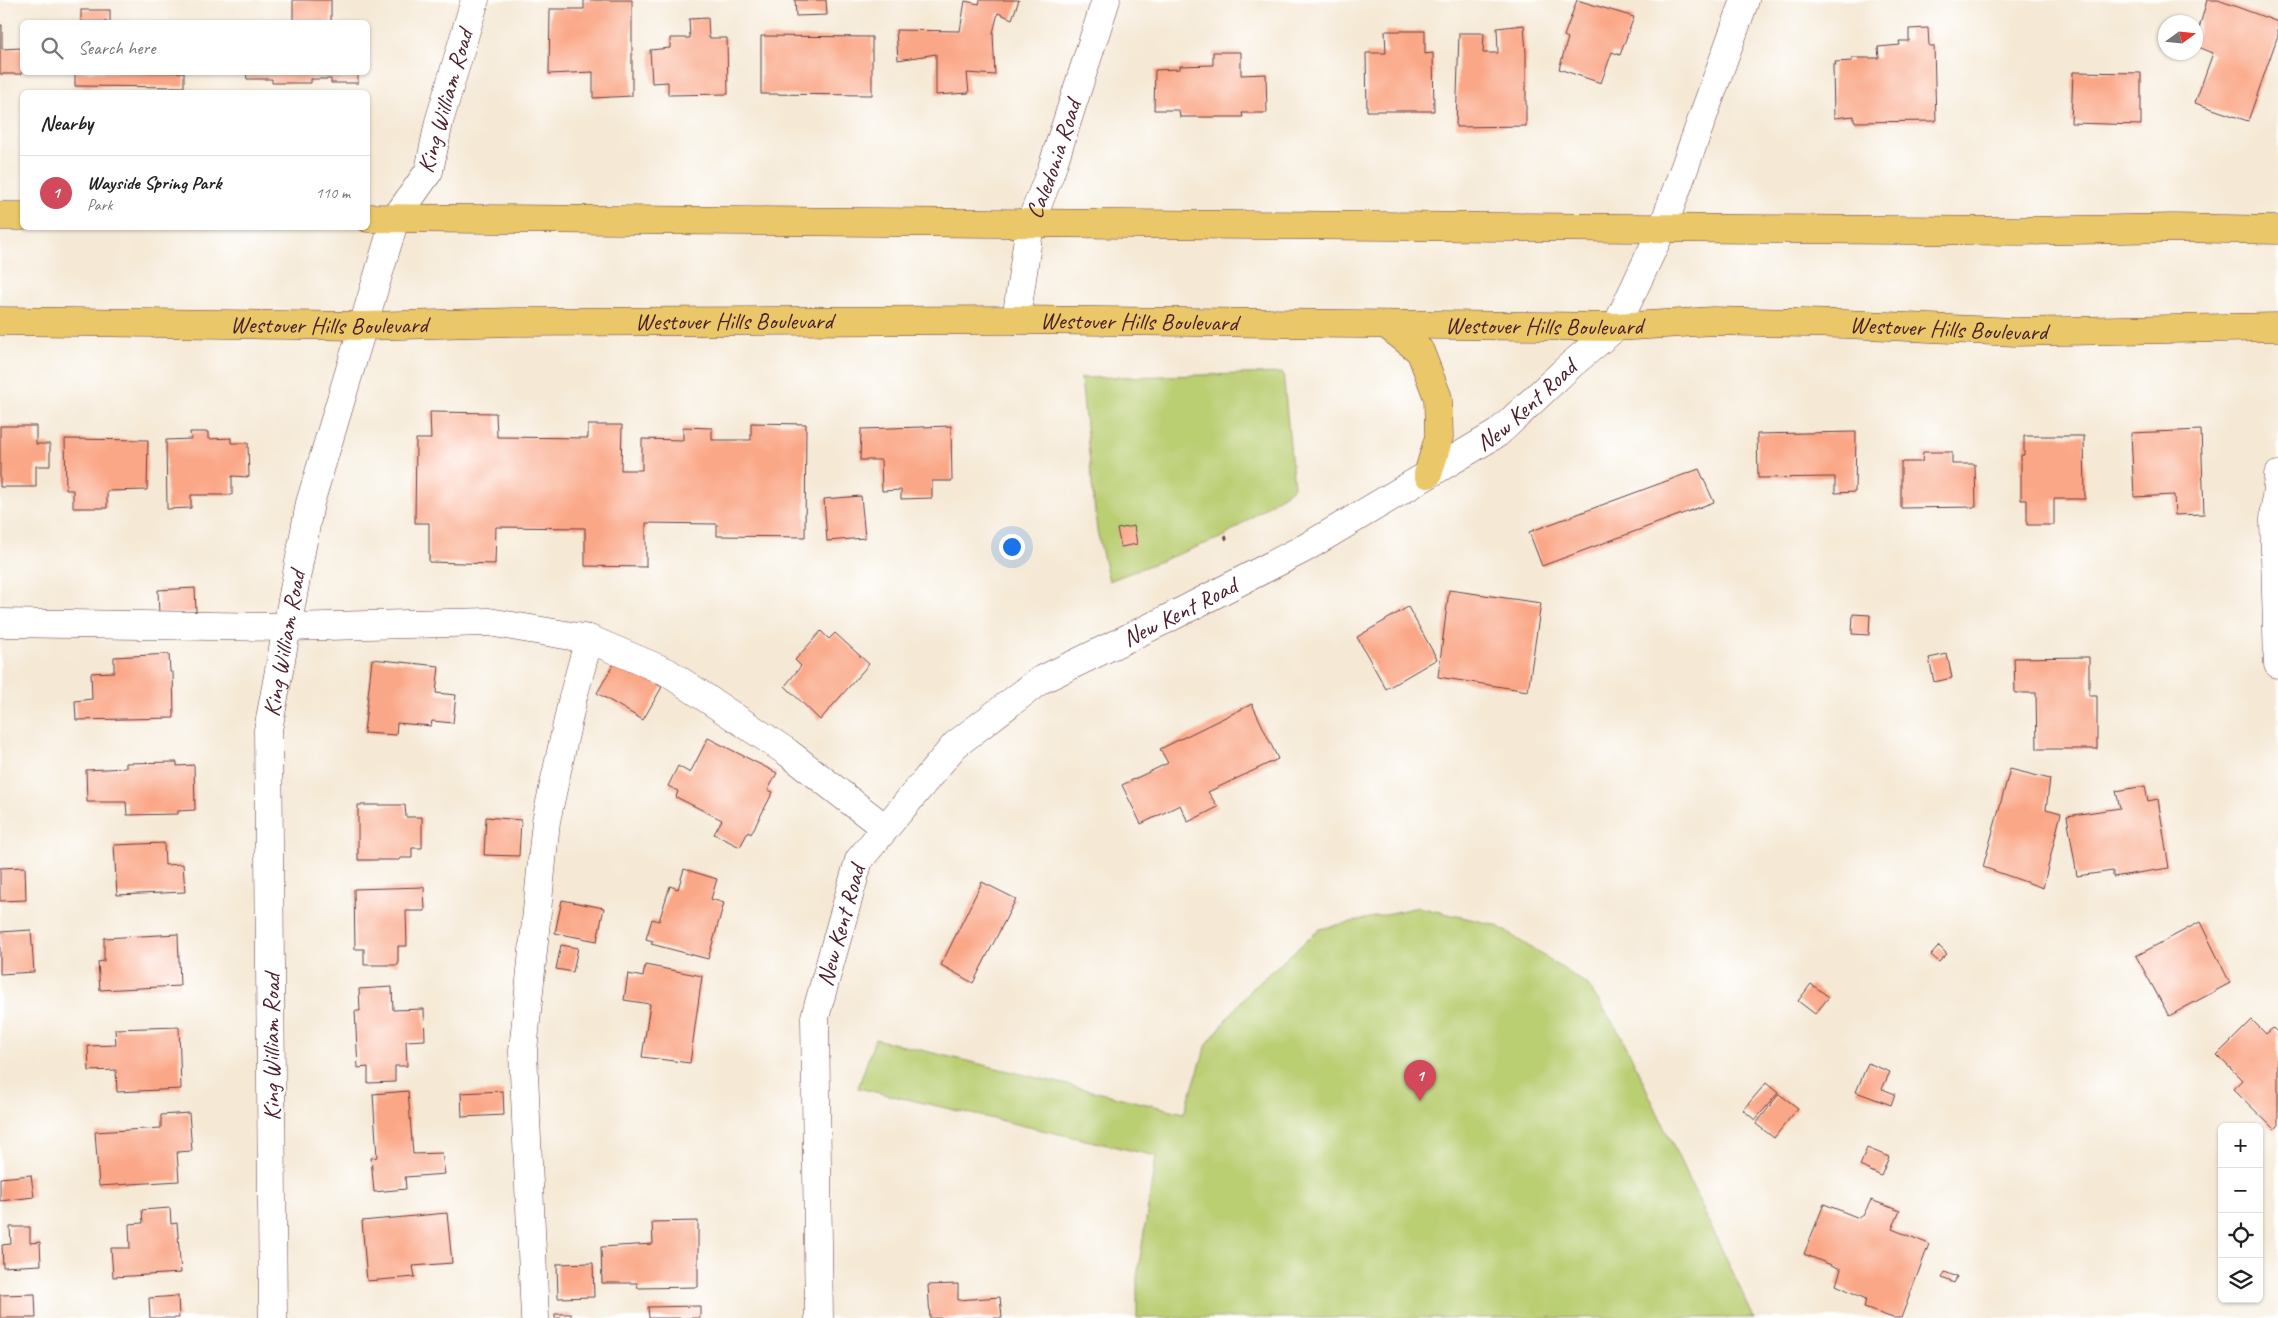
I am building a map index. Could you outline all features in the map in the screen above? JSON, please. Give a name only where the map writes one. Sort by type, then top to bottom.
[{"type":"main road","points":[[0,216],[20,216]]},
{"type":"main road","points":[[370,218],[2020,231],[2173,228],[2278,230]]},
{"type":"main road","name":"Westover Hills Boulevard","points":[[0,321],[364,326],[514,322],[1016,320],[1616,327],[1713,321],[1845,324],[2014,332],[2278,327]]},
{"type":"main road","points":[[1387,324],[1420,351],[1438,398],[1439,437],[1428,474]]},
{"type":"street","name":"King William Road","points":[[273,1318],[268,730],[310,503],[395,219],[430,171],[439,122],[475,0]]},
{"type":"street","name":"Caledonia Road","points":[[1016,320],[1030,224],[1050,171],[1106,0]]},
{"type":"street","name":"New Kent Road","points":[[819,1318],[815,1017],[859,860],[955,745],[1039,681],[1163,621],[1305,548],[1498,433],[1572,364],[1616,327],[1663,227],[1745,0]]},
{"type":"street","points":[[2278,475],[2274,520],[2278,656]]},
{"type":"street","points":[[0,623],[287,626],[489,622],[589,639],[667,672],[787,752],[885,828]]},
{"type":"street","points":[[535,1318],[523,1051],[546,821],[573,697],[589,639]]},
{"type":"path","points":[[1225,536],[1227,541]]},
{"type":"green space","points":[[1283,373],[1294,487],[1225,536],[1109,581],[1097,531],[1081,378]]},
{"type":"green space","points":[[1418,907],[1496,925],[1588,985],[1622,1037],[1754,1318],[1137,1318],[1137,1277],[1156,1156],[858,1088],[875,1039],[1184,1113],[1207,1044],[1251,989],[1320,929]]},
{"type":"building","points":[[293,0],[331,0],[331,20],[293,20]]},
{"type":"building","points":[[584,0],[632,0],[632,96],[593,98],[593,72],[549,74],[550,9],[584,9]]},
{"type":"building","points":[[795,0],[826,0],[827,15],[796,16]]},
{"type":"building","points":[[980,0],[1019,0],[1012,19],[998,13],[993,33],[995,75],[967,73],[969,93],[936,95],[936,54],[898,60],[896,30],[960,31],[965,1],[979,4]]},
{"type":"building","points":[[1577,0],[1634,17],[1620,55],[1612,52],[1601,83],[1559,69],[1568,38],[1564,36]]},
{"type":"building","points":[[2207,0],[2218,0],[2278,22],[2278,35],[2248,121],[2195,103],[2213,53],[2203,49],[2203,15]]},
{"type":"building","points":[[81,10],[110,10],[110,20],[81,20]]},
{"type":"building","points":[[708,18],[709,38],[727,38],[728,94],[668,95],[668,82],[652,83],[650,50],[670,48],[670,38],[690,38],[689,19]]},
{"type":"building","points":[[0,25],[2,25],[2,49],[20,48],[20,74],[0,74]]},
{"type":"building","points":[[1524,25],[1526,126],[1456,127],[1459,33],[1484,33],[1483,53],[1498,53],[1497,28]]},
{"type":"building","points":[[1928,28],[1929,46],[1934,46],[1936,121],[1854,122],[1854,116],[1834,118],[1833,65],[1836,65],[1835,62],[1852,61],[1852,58],[1879,58],[1878,47],[1900,45],[1899,41],[1909,41],[1909,29]]},
{"type":"building","points":[[1385,31],[1425,31],[1425,54],[1433,53],[1434,111],[1367,111],[1366,53],[1386,53]]},
{"type":"building","points":[[761,36],[872,37],[872,95],[761,94]]},
{"type":"building","points":[[1213,52],[1241,52],[1241,75],[1266,74],[1267,113],[1242,113],[1243,117],[1180,117],[1179,110],[1154,110],[1155,70],[1180,69],[1180,66],[1213,65]]},
{"type":"building","points":[[2073,72],[2141,73],[2141,125],[2071,123]]},
{"type":"building","points":[[75,75],[184,75],[184,87],[75,86]]},
{"type":"building","points":[[246,75],[358,75],[358,83],[331,83],[331,79],[311,79],[311,83],[272,83],[272,79],[247,79]]},
{"type":"building","points":[[430,412],[496,413],[497,437],[588,438],[588,425],[622,425],[621,470],[642,470],[642,439],[683,440],[683,427],[712,428],[712,440],[751,440],[751,423],[806,424],[805,537],[717,536],[717,524],[646,523],[646,567],[585,566],[585,528],[496,527],[495,564],[429,562],[429,523],[415,523],[416,439],[431,439]]},
{"type":"building","points":[[0,426],[36,426],[36,444],[50,444],[50,466],[36,466],[36,487],[0,487]]},
{"type":"building","points":[[951,426],[952,481],[932,481],[932,498],[901,499],[901,490],[882,491],[881,460],[860,460],[861,429]]},
{"type":"building","points":[[2201,430],[2204,514],[2175,515],[2174,495],[2134,497],[2131,433]]},
{"type":"building","points":[[190,432],[208,432],[208,439],[231,438],[231,443],[248,443],[249,477],[232,476],[232,495],[191,495],[191,508],[167,509],[166,440],[191,439]]},
{"type":"building","points":[[1856,432],[1855,492],[1835,493],[1835,477],[1758,478],[1757,434]]},
{"type":"building","points":[[2024,436],[2084,436],[2085,499],[2054,499],[2054,525],[2027,525],[2027,500],[2021,500],[2021,455],[2024,455]]},
{"type":"building","points":[[65,439],[148,440],[147,490],[107,491],[107,508],[73,508],[73,490],[66,490]]},
{"type":"building","points":[[1923,452],[1952,452],[1952,464],[1975,464],[1976,507],[1901,508],[1901,462],[1922,462]]},
{"type":"building","points":[[1699,469],[1714,502],[1542,566],[1529,532]]},
{"type":"building","points":[[861,496],[865,538],[827,541],[824,499]]},
{"type":"building","points":[[1134,526],[1137,544],[1121,547],[1117,529]]},
{"type":"building","points":[[195,588],[196,612],[159,614],[158,590]]},
{"type":"building","points":[[1449,590],[1541,603],[1528,691],[1438,677]]},
{"type":"building","points":[[1408,607],[1437,659],[1386,689],[1357,637]]},
{"type":"building","points":[[1853,614],[1870,615],[1869,635],[1852,634]]},
{"type":"building","points":[[821,631],[829,639],[835,633],[869,664],[820,720],[785,686],[801,666],[795,660]]},
{"type":"building","points":[[169,654],[170,672],[173,672],[174,718],[76,720],[75,701],[92,699],[91,673],[114,672],[114,657]]},
{"type":"building","points":[[1947,654],[1952,678],[1934,682],[1929,658]]},
{"type":"building","points":[[2089,657],[2089,696],[2097,696],[2097,749],[2037,749],[2036,693],[2015,693],[2014,658]]},
{"type":"building","points":[[372,659],[439,666],[436,693],[456,695],[453,723],[432,721],[431,726],[397,723],[396,735],[364,733]]},
{"type":"building","points":[[616,660],[662,687],[643,720],[597,693]]},
{"type":"building","points":[[1252,704],[1278,759],[1208,792],[1218,807],[1188,822],[1180,805],[1141,824],[1122,785],[1168,763],[1160,749]]},
{"type":"building","points":[[708,738],[777,773],[768,790],[773,792],[751,834],[748,832],[740,847],[714,834],[722,820],[676,797],[678,791],[668,786],[678,766],[690,773]]},
{"type":"building","points":[[177,762],[177,766],[194,765],[195,810],[178,811],[178,814],[127,815],[126,802],[87,802],[86,770],[126,768],[126,763]]},
{"type":"building","points":[[2010,769],[2050,779],[2046,809],[2061,813],[2043,888],[1983,867]]},
{"type":"building","points":[[2145,786],[2148,801],[2158,799],[2169,868],[2113,877],[2113,871],[2077,876],[2067,816],[2120,808],[2116,791]]},
{"type":"building","points":[[358,805],[405,805],[406,817],[422,817],[422,848],[412,848],[412,858],[401,858],[400,860],[358,860]]},
{"type":"building","points":[[486,817],[521,820],[519,856],[484,855]]},
{"type":"building","points":[[164,843],[165,865],[183,864],[185,892],[117,895],[114,845]]},
{"type":"building","points":[[25,867],[26,900],[0,901],[0,868]]},
{"type":"building","points":[[684,869],[717,879],[711,899],[724,903],[708,959],[651,944],[653,941],[646,939],[652,919],[659,921],[670,886],[678,889]]},
{"type":"building","points":[[982,882],[1016,899],[973,983],[941,965]]},
{"type":"building","points":[[424,887],[425,911],[406,911],[407,946],[398,946],[398,965],[364,965],[364,949],[355,949],[354,889]]},
{"type":"building","points":[[562,900],[604,908],[597,941],[555,933]]},
{"type":"building","points":[[2200,922],[2230,983],[2169,1016],[2136,956]]},
{"type":"building","points":[[31,930],[34,972],[0,974],[0,932]]},
{"type":"building","points":[[178,934],[180,986],[100,990],[98,962],[104,961],[104,938]]},
{"type":"building","points":[[561,945],[578,948],[573,972],[556,969]]},
{"type":"building","points":[[1939,946],[1947,954],[1939,962],[1931,955]]},
{"type":"building","points":[[645,965],[702,976],[690,1063],[642,1057],[650,1004],[624,1000],[628,974],[643,977]]},
{"type":"building","points":[[1811,984],[1829,997],[1815,1014],[1798,1001]]},
{"type":"building","points":[[392,987],[393,1010],[424,1009],[425,1040],[406,1041],[407,1066],[395,1066],[395,1082],[368,1083],[368,1067],[358,1068],[355,1011],[360,1011],[359,989]]},
{"type":"building","points":[[2252,1020],[2266,1034],[2273,1028],[2278,1033],[2278,1125],[2274,1129],[2233,1089],[2242,1080],[2217,1055]]},
{"type":"building","points":[[179,1027],[181,1089],[117,1092],[116,1070],[89,1071],[88,1046],[116,1045],[115,1029]]},
{"type":"building","points":[[1868,1063],[1890,1072],[1882,1089],[1895,1094],[1891,1105],[1856,1092]]},
{"type":"building","points":[[1766,1083],[1778,1093],[1755,1120],[1743,1110]]},
{"type":"building","points":[[408,1091],[413,1154],[442,1153],[445,1174],[405,1177],[406,1189],[374,1192],[371,1158],[377,1157],[373,1094]]},
{"type":"building","points":[[503,1091],[504,1115],[462,1117],[461,1093]]},
{"type":"building","points":[[1779,1094],[1798,1108],[1774,1138],[1756,1124]]},
{"type":"building","points":[[189,1113],[192,1151],[177,1152],[179,1181],[99,1186],[95,1132],[161,1128],[161,1115]]},
{"type":"building","points":[[1867,1148],[1889,1157],[1881,1176],[1860,1166]]},
{"type":"building","points":[[31,1175],[34,1197],[0,1201],[0,1178]]},
{"type":"building","points":[[1871,1200],[1900,1211],[1892,1229],[1929,1244],[1901,1318],[1893,1318],[1864,1308],[1866,1299],[1836,1285],[1841,1269],[1804,1254],[1824,1204],[1859,1218],[1859,1216],[1863,1216]]},
{"type":"building","points":[[170,1208],[171,1224],[177,1223],[181,1273],[113,1277],[111,1248],[130,1248],[129,1224],[143,1223],[142,1210]]},
{"type":"building","points":[[447,1213],[452,1263],[413,1266],[415,1277],[367,1281],[362,1221]]},
{"type":"building","points":[[698,1221],[698,1287],[638,1288],[637,1283],[602,1283],[601,1247],[653,1244],[652,1222]]},
{"type":"building","points":[[10,1227],[30,1227],[30,1243],[40,1242],[41,1265],[3,1267],[2,1245],[11,1244]]},
{"type":"building","points":[[593,1263],[594,1297],[558,1298],[557,1264]]},
{"type":"building","points":[[1945,1272],[1957,1277],[1954,1283],[1942,1278]]},
{"type":"building","points":[[958,1284],[958,1300],[1000,1297],[1002,1318],[930,1318],[928,1285]]},
{"type":"building","points":[[35,1294],[36,1318],[0,1318],[0,1295]]},
{"type":"building","points":[[178,1296],[179,1318],[150,1318],[149,1298]]},
{"type":"building","points":[[700,1306],[700,1318],[649,1318],[648,1307]]},
{"type":"building","points":[[555,1314],[571,1314],[571,1318],[555,1318]]},
{"type":"place","name":"Wayside Spring Park","points":[[1420,1101]]}]
